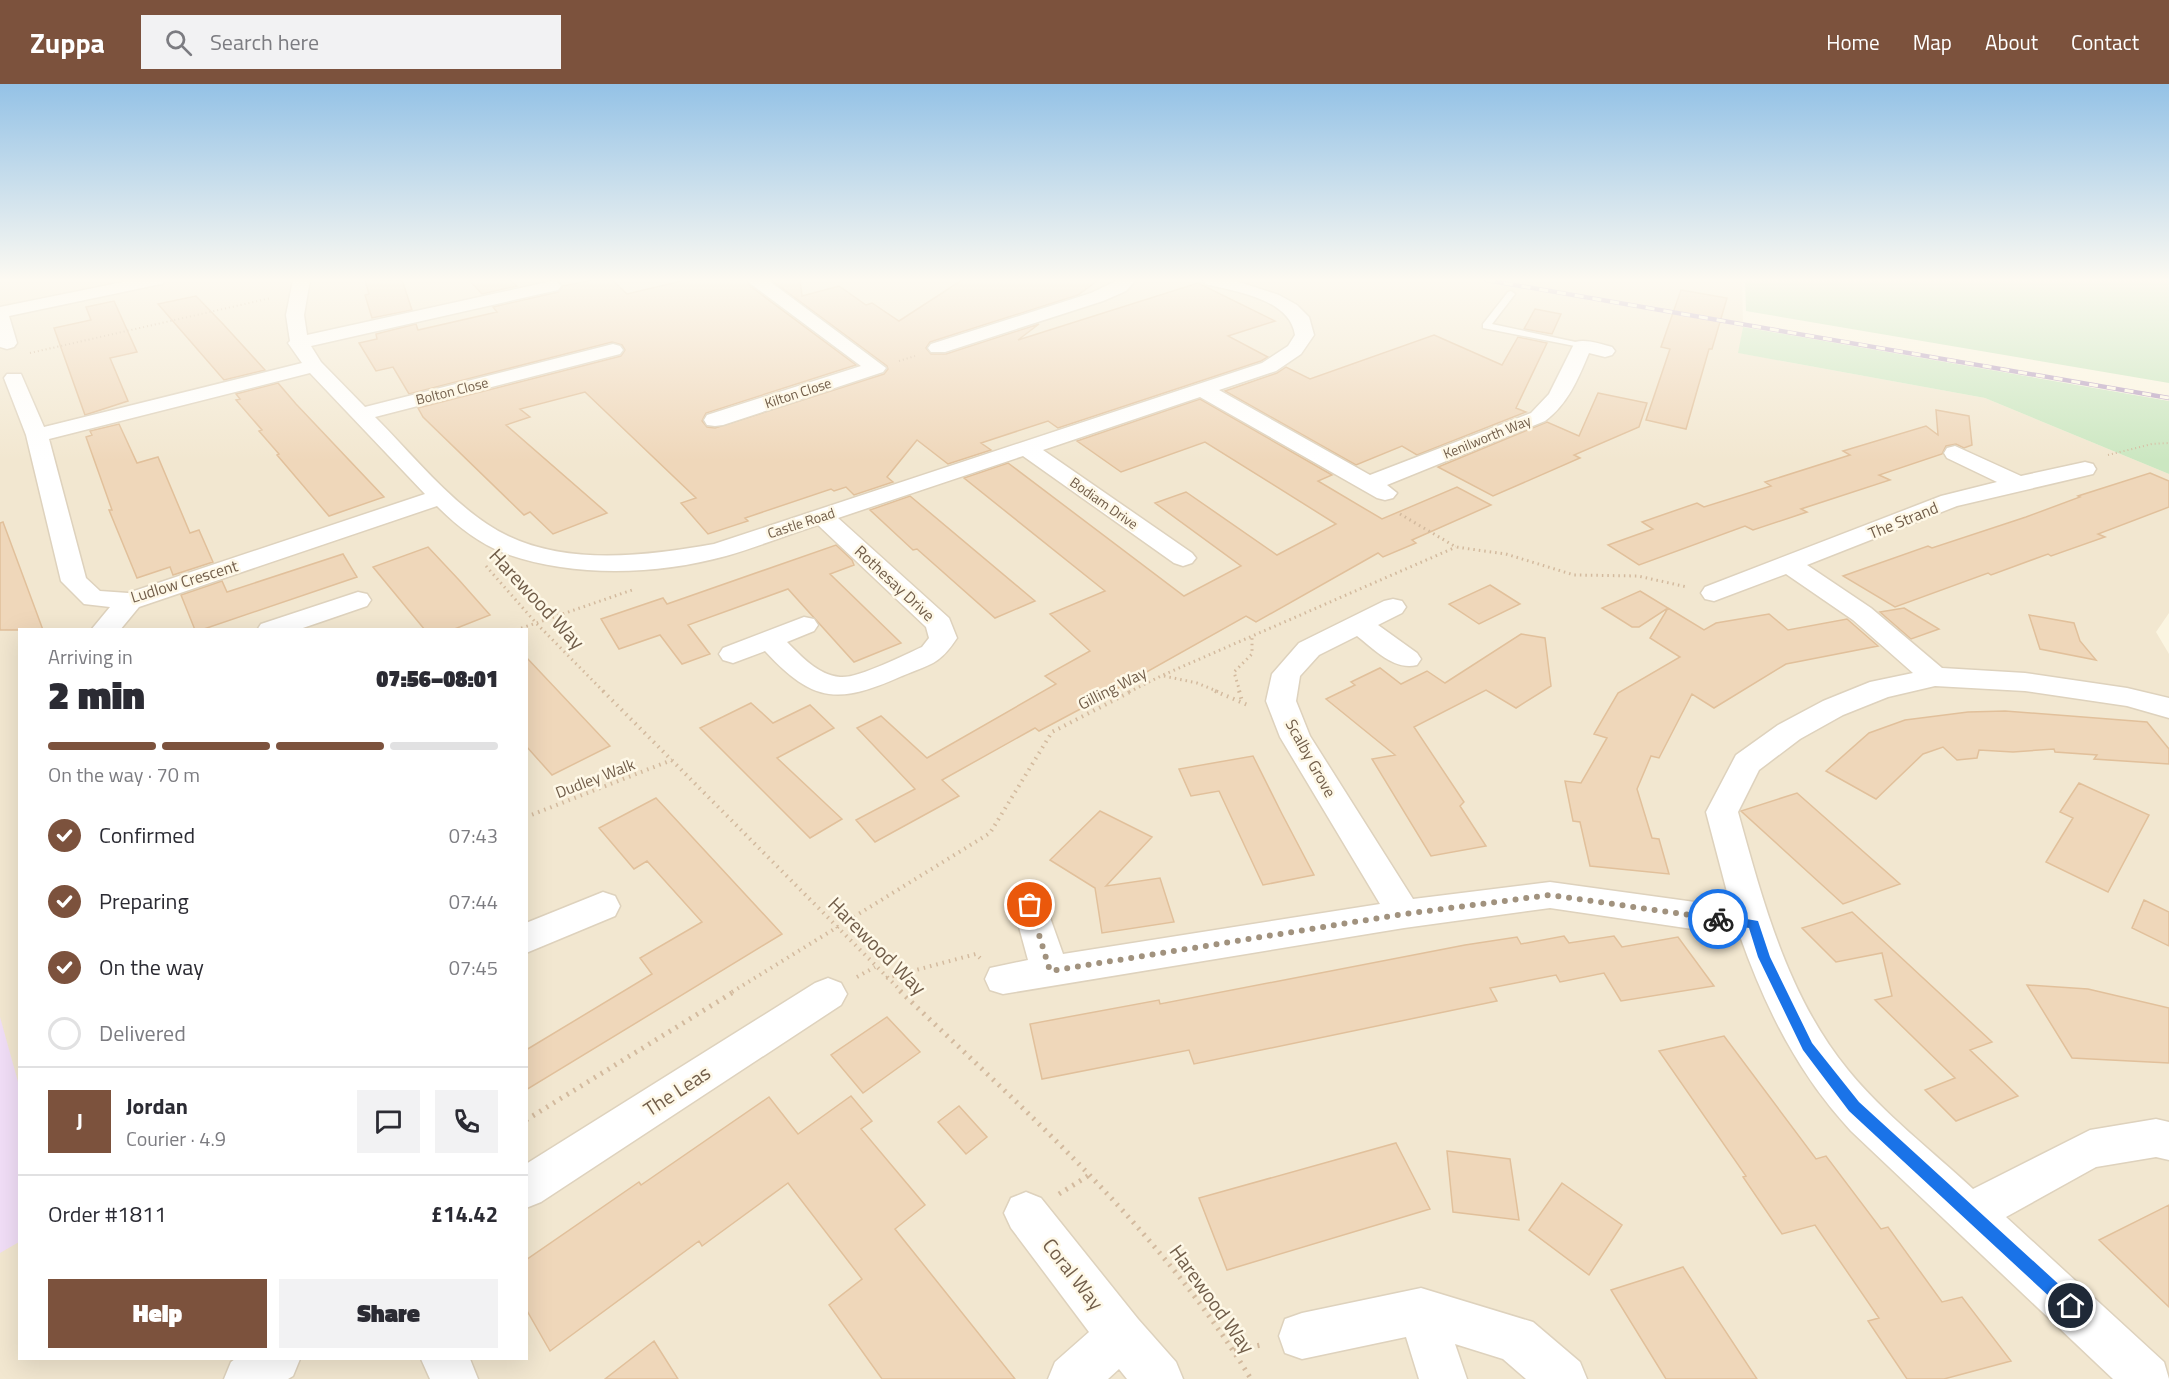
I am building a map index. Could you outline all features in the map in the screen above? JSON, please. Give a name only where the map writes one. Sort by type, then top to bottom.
[{"type":"street","points":[[11,340],[15,349]]},
{"type":"street","points":[[298,343],[309,340]]},
{"type":"street","points":[[838,340],[876,369]]},
{"type":"street","points":[[938,348],[962,340]]},
{"type":"street","name":"Castle Road","points":[[298,343],[314,366],[360,414],[441,496],[486,535],[527,553],[578,561],[620,563],[681,558],[718,550],[1282,360],[1302,340]]},
{"type":"street","points":[[1582,346],[1605,351]]},
{"type":"street","name":"Kenilworth Way","points":[[1369,484],[1538,417],[1549,410],[1582,346]]},
{"type":"street","name":"Bolton Close","points":[[360,414],[614,350]]},
{"type":"street","points":[[37,435],[314,366]]},
{"type":"street","name":"Kilton Close","points":[[715,420],[876,369]]},
{"type":"street","name":"Ludlow Crescent","points":[[14,378],[37,435],[74,581],[93,598],[130,600],[441,496]]},
{"type":"street","points":[[1201,389],[1390,496]]},
{"type":"street","name":"Bodiam Drive","points":[[1026,448],[1183,558]]},
{"type":"street","points":[[1955,453],[2018,483]]},
{"type":"street","name":"The Strand","points":[[1714,593],[1949,501],[2085,469]]},
{"type":"street","name":"Rothesay Drive","points":[[769,639],[798,670],[835,687],[857,685],[932,653],[943,638],[939,624],[822,516]]},
{"type":"street","points":[[1790,565],[1862,614],[1935,677]]},
{"type":"street","points":[[107,628],[130,600]]},
{"type":"street","points":[[277,628],[358,600]]},
{"type":"street","name":"Scalby Grove","points":[[1393,607],[1309,649],[1286,674],[1281,700],[1295,737],[1404,914]]},
{"type":"street","points":[[1357,623],[1407,658]]},
{"type":"street","points":[[733,654],[804,625]]},
{"type":"street","points":[[2147,1379],[1854,1107],[1814,1055],[1764,957],[1722,812],[1747,763],[1789,732],[1833,708],[1880,689],[1935,677],[2025,682],[2127,697],[2169,708]]},
{"type":"street","points":[[1003,979],[1404,914],[1550,895],[1754,924]]},
{"type":"street","points":[[1030,905],[1050,971]]},
{"type":"street","points":[[528,938],[603,906]]},
{"type":"street","name":"The Leas","points":[[528,1187],[828,994]]},
{"type":"street","points":[[1969,1214],[2090,1149],[2156,1138],[2169,1141]]},
{"type":"street","name":"Coral Way","points":[[1026,1213],[1120,1336],[1159,1379]]},
{"type":"street","points":[[1302,1336],[1421,1311],[1516,1339],[1563,1379]]},
{"type":"street","points":[[1421,1311],[1443,1379]]},
{"type":"street","points":[[1072,1379],[1120,1336]]},
{"type":"street","points":[[248,1379],[275,1360]]},
{"type":"street","points":[[445,1360],[454,1379]]},
{"type":"lane","points":[[1555,340],[1582,346]]},
{"type":"path","points":[[15,349],[54,340]]},
{"type":"path","points":[[876,369],[938,348]]},
{"type":"path","points":[[2085,469],[2099,457],[2152,444],[2169,443]]},
{"type":"path","points":[[1390,496],[1389,507],[1456,547],[1506,554],[1574,575],[1638,576],[1714,593]]},
{"type":"path","name":"Gilling Way","points":[[528,1119],[990,833],[1052,732],[1164,675],[1456,547]]},
{"type":"path","name":"Harewood Way","points":[[479,558],[536,623],[886,978],[1107,1191],[1152,1242],[1234,1351],[1251,1379]]},
{"type":"path","points":[[522,628],[645,586]]},
{"type":"path","points":[[1242,701],[1234,672],[1252,654],[1252,637]]},
{"type":"path","points":[[1164,675],[1197,683],[1242,701],[1295,737]]},
{"type":"path","name":"Dudley Walk","points":[[528,816],[672,760]]},
{"type":"path","points":[[886,978],[976,954],[1003,979]]},
{"type":"shaded area","points":[[0,340],[1741,340],[1739,353],[1985,398],[2169,474],[2169,613],[2156,632],[2169,654],[2169,1379],[0,1379]]},
{"type":"shaded area","points":[[0,1017],[18,1082],[18,1243],[0,1253]]},
{"type":"green space","points":[[1740,340],[1820,340],[2169,401],[2169,474],[1985,398],[1738,353]]},
{"type":"green space","points":[[1919,340],[2169,340],[2169,383]]},
{"type":"building","points":[[58,340],[132,340],[137,352],[110,358],[128,401],[85,415]]},
{"type":"building","points":[[190,340],[238,340],[265,370],[224,380]]},
{"type":"building","points":[[371,340],[823,340],[856,365],[706,413],[702,421],[707,427],[715,428],[884,374],[888,369],[887,366],[853,340],[935,340],[930,342],[926,348],[931,354],[946,354],[988,340],[1236,340],[1268,357],[1058,428],[1048,421],[981,443],[991,450],[948,464],[917,440],[887,477],[893,482],[854,495],[846,487],[834,491],[831,489],[745,518],[748,521],[708,534],[681,503],[696,498],[585,392],[520,409],[530,417],[506,425],[607,513],[553,534],[530,512],[524,515],[423,417],[418,408],[621,356],[625,350],[622,345],[612,342],[409,394],[393,367],[376,371],[359,343]]},
{"type":"building","points":[[1419,340],[1446,340],[1502,365],[1516,340],[1547,343],[1516,408],[1526,412],[1417,455],[1402,446],[1356,465],[1225,391],[1277,373],[1286,367],[1310,379]]},
{"type":"building","points":[[1663,340],[1715,340],[1712,349],[1709,349],[1686,429],[1646,420],[1670,349],[1661,347]]},
{"type":"building","points":[[278,383],[384,497],[329,516],[277,455],[279,454],[259,431],[262,430],[236,400],[240,399],[236,394]]},
{"type":"building","points":[[1598,393],[1647,403],[1639,427],[1574,455],[1580,458],[1493,496],[1438,467],[1547,422],[1579,436]]},
{"type":"building","points":[[1200,399],[1332,475],[1318,481],[1382,519],[1457,487],[1491,505],[1412,540],[1416,543],[1383,557],[1378,553],[1256,622],[1246,616],[1039,731],[1035,728],[942,780],[959,796],[875,842],[856,820],[915,789],[857,728],[881,716],[927,758],[1056,684],[1045,676],[1090,651],[1050,614],[1105,591],[964,478],[1008,463],[1184,596],[1241,566],[1155,503],[1186,492],[1277,555],[1336,524],[1205,442],[1121,472],[1077,441]]},
{"type":"building","points":[[1936,410],[1969,416],[1972,445],[1964,448],[1956,444],[1946,446],[1942,454],[1879,475],[1890,480],[1801,509],[1807,512],[1753,530],[1745,526],[1639,565],[1608,545],[1653,529],[1642,522],[1697,503],[1704,507],[1771,486],[1765,482],[1850,455],[1843,451],[1926,426],[1938,435]]},
{"type":"building","points":[[119,424],[137,463],[158,457],[190,533],[199,530],[213,562],[173,575],[170,567],[137,578],[109,510],[112,510],[86,437],[92,435],[90,431]]},
{"type":"building","points":[[2150,473],[2169,481],[2169,507],[2098,534],[2105,537],[2051,556],[2048,554],[1991,575],[1988,573],[1895,607],[1843,576],[1928,546],[1932,548],[2026,517],[2080,497],[2078,496]]},
{"type":"building","points":[[910,496],[1035,601],[995,618],[917,549],[913,550],[870,510]]},
{"type":"building","points":[[3,522],[42,628],[0,630],[0,523]]},
{"type":"building","points":[[836,545],[852,560],[854,565],[830,574],[901,643],[854,662],[788,589],[688,625],[710,654],[682,664],[660,635],[619,649],[601,619],[663,598],[667,604]]},
{"type":"building","points":[[428,547],[490,615],[457,628],[423,628],[373,567]]},
{"type":"building","points":[[343,554],[357,577],[207,628],[194,628],[181,595],[222,581],[227,592]]},
{"type":"building","points":[[1490,585],[1520,604],[1479,624],[1449,604]]},
{"type":"building","points":[[1640,591],[1668,608],[1639,627],[1632,627],[1602,608]]},
{"type":"building","points":[[1668,608],[1704,630],[1716,623],[1769,614],[1788,630],[1847,619],[1878,646],[1786,664],[1714,708],[1692,694],[1659,758],[1651,756],[1637,789],[1652,838],[1659,839],[1669,874],[1590,866],[1580,822],[1573,821],[1565,781],[1581,783],[1607,738],[1594,734],[1618,693],[1680,657],[1650,638]]},
{"type":"building","points":[[1904,608],[1939,629],[1911,639],[1880,612]]},
{"type":"building","points":[[2029,615],[2074,623],[2080,641],[2096,660],[2040,649]]},
{"type":"building","points":[[1521,634],[1545,638],[1551,686],[1516,708],[1486,690],[1414,727],[1464,802],[1460,806],[1486,846],[1431,856],[1372,759],[1395,755],[1326,699],[1355,685],[1351,682],[1380,668],[1401,684],[1427,671],[1445,683]]},
{"type":"building","points":[[528,659],[610,746],[552,775],[528,748]]},
{"type":"building","points":[[751,703],[773,723],[810,705],[834,728],[777,758],[842,819],[810,838],[700,728]]},
{"type":"building","points":[[2005,711],[2147,722],[2169,749],[2169,764],[2094,759],[2097,755],[2055,752],[2054,749],[2013,752],[1979,750],[1977,758],[1957,760],[1943,747],[1923,754],[1876,799],[1826,771],[1869,733],[1905,720],[1968,712]]},
{"type":"building","points":[[1253,756],[1314,875],[1263,885],[1219,791],[1191,796],[1179,769]]},
{"type":"building","points":[[2079,783],[2149,815],[2108,892],[2046,862],[2073,818],[2060,812]]},
{"type":"building","points":[[1797,793],[1900,884],[1843,904],[1741,811]]},
{"type":"building","points":[[656,798],[782,934],[528,1089],[528,1049],[652,974],[640,958],[702,922],[647,861],[634,869],[599,828]]},
{"type":"building","points":[[1100,811],[1152,837],[1106,886],[1160,878],[1174,922],[1102,933],[1095,888],[1050,860]]},
{"type":"building","points":[[2144,900],[2169,912],[2169,946],[2132,928]]},
{"type":"building","points":[[1852,912],[1992,1042],[1970,1050],[2018,1096],[1956,1121],[1925,1090],[1955,1078],[1875,1000],[1892,996],[1882,953],[1836,962],[1802,928]]},
{"type":"building","points":[[1564,936],[1569,943],[1614,936],[1622,947],[1678,937],[1714,986],[1621,1001],[1604,973],[1560,982],[1556,975],[1490,988],[1497,1001],[1194,1064],[1189,1050],[1042,1079],[1030,1024],[1159,1000],[1160,1004],[1465,945],[1517,937],[1521,944]]},
{"type":"building","points":[[2027,985],[2088,989],[2169,1008],[2169,1063],[2072,1058]]},
{"type":"building","points":[[887,1017],[920,1052],[863,1093],[831,1055]]},
{"type":"building","points":[[1724,1036],[1816,1159],[1826,1156],[1881,1229],[1888,1227],[1942,1302],[1962,1297],[2011,1361],[1944,1379],[1907,1379],[1868,1321],[1879,1318],[1815,1225],[1782,1234],[1743,1177],[1746,1176],[1659,1051]]},
{"type":"building","points":[[851,1096],[872,1121],[861,1129],[925,1205],[895,1229],[1015,1379],[882,1379],[829,1305],[862,1279],[788,1183],[702,1246],[699,1241],[550,1351],[528,1312],[528,1259],[639,1182],[641,1185],[769,1097],[798,1134]]},
{"type":"building","points":[[959,1106],[987,1137],[966,1154],[938,1122]]},
{"type":"building","points":[[1396,1143],[1430,1209],[1227,1270],[1199,1198]]},
{"type":"building","points":[[1447,1151],[1510,1159],[1519,1220],[1453,1212]]},
{"type":"building","points":[[1562,1183],[1622,1225],[1589,1275],[1529,1230]]},
{"type":"building","points":[[2169,1205],[2169,1307],[2099,1240]]},
{"type":"building","points":[[1683,1267],[1757,1379],[1666,1379],[1611,1290]]},
{"type":"building","points":[[654,1341],[678,1379],[605,1379]]},
{"type":"railway","points":[[1836,340],[2169,398]]},
{"type":"way so far","points":[[1030,905],[1050,971],[1404,914],[1550,895],[1718,919]]},
{"type":"route","points":[[1718,919],[1754,924],[1764,957],[1808,1047],[1854,1107],[2071,1306]]}]
